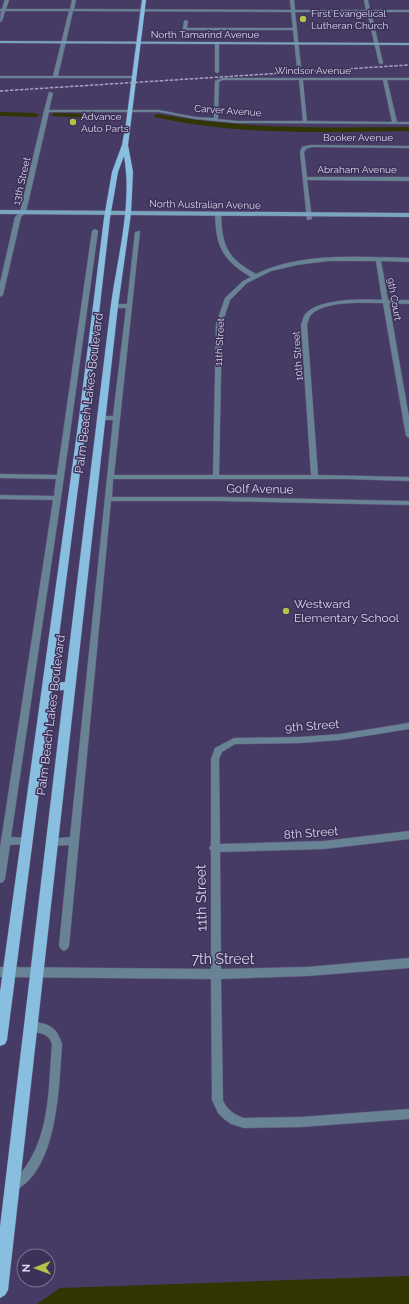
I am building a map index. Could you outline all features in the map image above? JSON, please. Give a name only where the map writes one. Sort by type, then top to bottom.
[{"type":"main road","name":"Palm Beach Lakes Boulevard","points":[[0,1290],[101,418],[102,259],[107,215],[115,172],[125,145],[144,0]]},
{"type":"main road","name":"North Tamarind Avenue","points":[[0,42],[409,44]]},
{"type":"main road","name":"Palm Beach Lakes Boulevard","points":[[0,1040],[4,972],[26,841],[83,418],[102,334],[114,306],[127,215],[130,172],[125,145]]},
{"type":"main road","name":"North Australian Avenue","points":[[0,212],[107,215]]},
{"type":"main road","name":"North Australian Avenue","points":[[0,217],[127,215],[309,217],[409,220]]},
{"type":"main road","name":"North Australian Avenue","points":[[309,217],[409,215]]},
{"type":"main road","points":[[46,687],[70,686]]},
{"type":"street","points":[[0,21],[2,10],[7,0]]},
{"type":"street","points":[[55,77],[74,0]]},
{"type":"street","points":[[292,0],[299,67]]},
{"type":"street","points":[[366,0],[380,63]]},
{"type":"street","points":[[2,10],[409,11]]},
{"type":"street","points":[[184,35],[186,20]]},
{"type":"street","points":[[186,29],[295,29]]},
{"type":"street","points":[[217,43],[217,72]]},
{"type":"street","points":[[0,77],[134,77]]},
{"type":"street","points":[[301,79],[305,122]]},
{"type":"street","points":[[384,79],[394,123]]},
{"type":"street","name":"Windsor Avenue","points":[[216,120],[217,81],[409,79]]},
{"type":"street","name":"13th Street","points":[[0,295],[18,217],[23,212],[51,93]]},
{"type":"street","name":"Carver Avenue","points":[[46,111],[165,112],[216,120],[409,123]]},
{"type":"street","name":"Booker Avenue","points":[[305,178],[302,152],[307,147],[409,146]]},
{"type":"street","points":[[305,178],[309,217]]},
{"type":"street","name":"Abraham Avenue","points":[[305,178],[409,178]]},
{"type":"street","points":[[218,216],[219,239],[223,251],[235,264],[256,276]]},
{"type":"street","points":[[0,879],[95,231]]},
{"type":"street","points":[[64,946],[110,499],[116,418],[138,232]]},
{"type":"street","points":[[91,259],[102,259]]},
{"type":"street","points":[[378,259],[409,260]]},
{"type":"street","name":"11th Street","points":[[216,476],[220,316],[228,299],[234,291],[256,276],[286,265],[309,261],[378,259]]},
{"type":"street","name":"9th Court","points":[[378,259],[409,436]]},
{"type":"street","points":[[386,302],[409,302]]},
{"type":"street","name":"10th Street","points":[[315,477],[305,319],[314,309],[330,304],[386,302]]},
{"type":"street","points":[[114,306],[129,306]]},
{"type":"street","points":[[68,418],[83,418]]},
{"type":"street","points":[[101,418],[116,418]]},
{"type":"street","points":[[0,476],[60,477]]},
{"type":"street","name":"Golf Avenue","points":[[112,477],[216,476],[409,480]]},
{"type":"street","points":[[0,497],[57,498]]},
{"type":"street","name":"Golf Avenue","points":[[110,499],[220,499],[409,503]]},
{"type":"street","name":"9th Street","points":[[218,750],[234,741],[327,738],[409,726]]},
{"type":"street","name":"11th Street","points":[[218,750],[214,759],[214,848],[217,973],[217,1100],[221,1109],[227,1116],[235,1121],[244,1123],[301,1122],[409,1114]]},
{"type":"street","name":"8th Street","points":[[214,848],[324,845],[409,835]]},
{"type":"street","points":[[6,841],[26,841]]},
{"type":"street","points":[[52,842],[75,841]]},
{"type":"street","name":"7th Street","points":[[4,972],[312,972],[409,963]]},
{"type":"street","points":[[12,1187],[26,1175],[39,1154],[47,1126],[51,1101],[57,1044],[55,1035],[49,1029],[30,1026]]},
{"type":"shaded area","points":[[409,1276],[409,1304],[37,1304],[60,1288]]},
{"type":"waterway","points":[[0,114],[36,115]]},
{"type":"waterway","points":[[54,115],[92,116]]},
{"type":"waterway","points":[[157,116],[251,128],[314,130],[409,129]]},
{"type":"railway","points":[[0,91],[409,65]]},
{"type":"place","name":"First Evangelical Lutheran Church","points":[[303,19]]},
{"type":"place","name":"Advance Auto Parts","points":[[73,122]]},
{"type":"place","name":"Westward Elementary School","points":[[286,611]]}]
